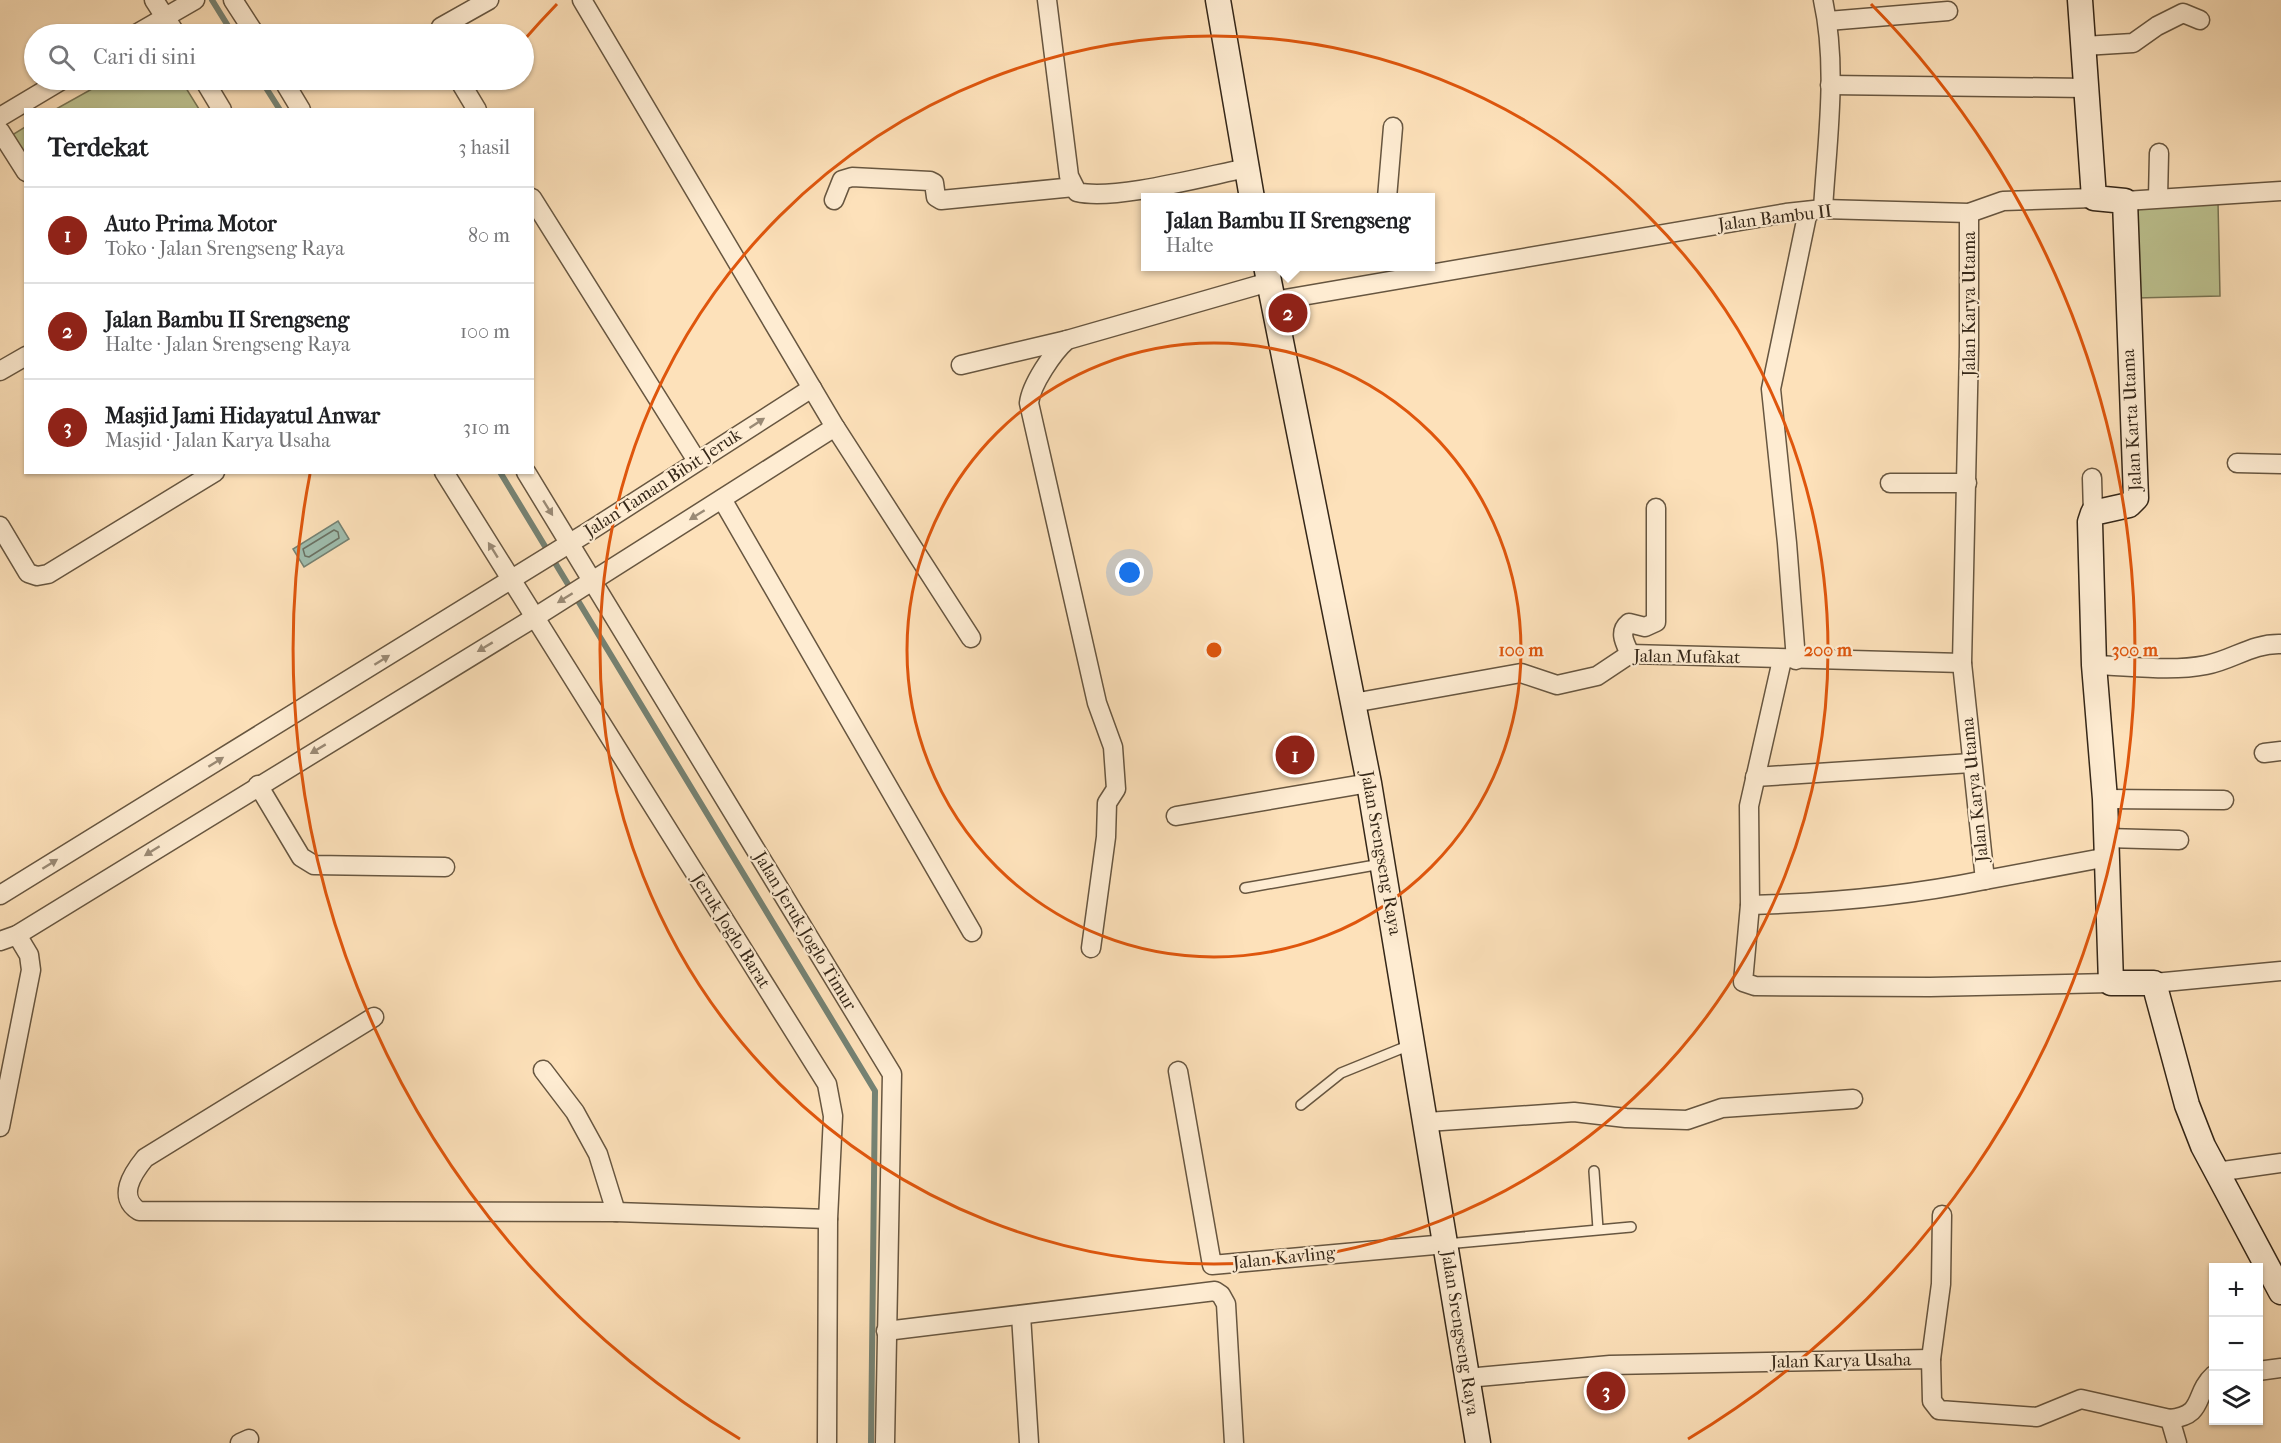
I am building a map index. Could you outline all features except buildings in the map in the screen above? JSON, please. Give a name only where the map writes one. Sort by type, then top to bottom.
[{"type":"street","points":[[154,0],[172,13],[174,24]]},
{"type":"street","points":[[153,24],[195,0]]},
{"type":"street","points":[[233,0],[249,24]]},
{"type":"street","points":[[446,24],[489,0]]},
{"type":"street","points":[[582,0],[835,427],[971,638]]},
{"type":"street","points":[[1047,0],[1069,176],[1077,192],[1096,194],[1150,188],[1246,168]]},
{"type":"street","points":[[1218,0],[1251,193]]},
{"type":"street","points":[[1823,0],[1828,21],[1830,85],[1815,210],[1771,389],[1787,543],[1789,660],[1755,777],[1748,826],[1750,905],[1743,982],[1755,986],[1930,987],[2154,983],[2281,971]]},
{"type":"street","points":[[2080,0],[2094,198]]},
{"type":"street","points":[[1828,21],[1948,11]]},
{"type":"street","points":[[2084,46],[2133,43],[2163,22],[2183,13],[2200,20]]},
{"type":"street","points":[[1830,85],[2086,88]]},
{"type":"street","points":[[0,117],[45,90]]},
{"type":"street","points":[[210,90],[221,108]]},
{"type":"street","points":[[289,90],[300,108]]},
{"type":"street","points":[[465,90],[476,108]]},
{"type":"street","points":[[1387,193],[1393,127]]},
{"type":"street","points":[[0,130],[24,169]]},
{"type":"street","points":[[2158,198],[2159,153]]},
{"type":"street","points":[[834,200],[842,180],[852,177],[930,181],[934,183],[936,197],[941,200],[1074,187]]},
{"type":"street","name":"Jalan Bambu II","points":[[1435,266],[1815,210],[1969,213],[2003,201],[2094,198],[2124,201],[2281,191]]},
{"type":"street","points":[[534,201],[697,461]]},
{"type":"street","name":"Jalan Karta Utama","points":[[2093,513],[2129,506],[2136,498],[2124,201]]},
{"type":"street","name":"Jalan Karya Utama","points":[[1969,213],[1962,663],[1985,880],[2108,848],[2178,840]]},
{"type":"street","name":"Jalan Bambu II","points":[[961,365],[1066,340],[1269,283],[1401,271]]},
{"type":"street","name":"Jalan Srengseng Raya","points":[[1269,283],[1369,783],[1414,1044],[1478,1443]]},
{"type":"street","points":[[1066,340],[1057,348],[1035,385],[1029,403],[1097,703],[1113,747],[1116,789],[1107,803],[1106,837],[1091,948]]},
{"type":"street","points":[[0,371],[24,357]]},
{"type":"street","name":"Jalan Taman Bibit Jeruk","points":[[0,895],[513,579],[812,388]]},
{"type":"street","points":[[0,1127],[31,970],[29,955],[9,938],[536,616],[835,427]]},
{"type":"street","points":[[2237,463],[2281,464]]},
{"type":"street","points":[[0,526],[28,573],[37,576],[48,574],[212,474]]},
{"type":"street","name":"Jeruk Joglo Barat","points":[[445,474],[827,1084],[833,1116],[828,1219],[826,1443]]},
{"type":"street","name":"Jalan Jeruk Joglo Timur","points":[[527,474],[892,1074],[885,1443]]},
{"type":"street","points":[[2092,478],[2093,513],[2090,522],[2094,665],[2106,799],[2111,983]]},
{"type":"street","points":[[1890,483],[1966,483]]},
{"type":"street","points":[[722,499],[972,932]]},
{"type":"street","points":[[1630,654],[1622,633],[1623,627],[1629,622],[1645,627],[1656,622],[1656,508]]},
{"type":"street","points":[[2094,665],[2194,667],[2217,662],[2260,645],[2281,644]]},
{"type":"street","name":"Jalan Mufakat","points":[[1353,703],[1521,673],[1557,685],[1597,676],[1630,654],[1962,663]]},
{"type":"street","points":[[1755,777],[1971,763]]},
{"type":"street","points":[[1176,816],[1369,783]]},
{"type":"street","points":[[258,785],[301,857],[314,865],[445,867]]},
{"type":"street","points":[[2106,799],[2224,800]]},
{"type":"street","points":[[1750,905],[1810,904],[1887,897],[1985,880]]},
{"type":"street","points":[[2154,983],[2187,1105],[2216,1172],[2281,1292]]},
{"type":"street","points":[[374,1017],[145,1158],[131,1176],[127,1196],[132,1206],[139,1211],[616,1212],[828,1219]]},
{"type":"street","points":[[543,1070],[575,1112],[598,1154],[616,1212]]},
{"type":"street","name":"Jalan Kavling","points":[[1178,1071],[1212,1265],[1446,1244]]},
{"type":"street","points":[[1426,1122],[1574,1112],[1626,1118],[1687,1120],[1722,1108],[1853,1099]]},
{"type":"street","points":[[2216,1172],[2281,1163]]},
{"type":"street","points":[[1930,1359],[1941,1284],[1942,1215]]},
{"type":"street","points":[[886,1330],[1215,1292],[1221,1295],[1226,1304],[1234,1443]]},
{"type":"street","points":[[1021,1315],[1029,1443]]},
{"type":"street","name":"Jalan Karya Usaha","points":[[1467,1378],[1610,1365],[1930,1359],[1932,1401],[1939,1410],[2037,1417],[2081,1399],[2170,1419]]},
{"type":"street","points":[[2263,1370],[2281,1368]]},
{"type":"street","points":[[2177,1443],[2170,1419],[2184,1418],[2194,1412],[2209,1380]]},
{"type":"lane","points":[[1245,888],[1383,864]]},
{"type":"lane","points":[[1300,1105],[1341,1072],[1395,1049],[1414,1044]]},
{"type":"lane","points":[[1594,1171],[1598,1229]]},
{"type":"lane","points":[[1446,1244],[1631,1227]]},
{"type":"green space","points":[[90,90],[187,90],[198,108],[58,108]]},
{"type":"green space","points":[[24,128],[24,173],[4,140]]},
{"type":"green space","points":[[2218,202],[2220,296],[2136,298],[2134,204]]},
{"type":"water","points":[[338,521],[349,539],[304,567],[293,549]]},
{"type":"waterway","points":[[212,0],[227,24]]},
{"type":"waterway","points":[[267,90],[279,108]]},
{"type":"waterway","points":[[501,474],[875,1091],[871,1443]]},
{"type":"place","name":"Jalan Bambu II Srengseng","points":[[1288,313]]},
{"type":"place","name":"Auto Prima Motor","points":[[1295,755]]},
{"type":"place","name":"Masjid Jami Hidayatul Anwar","points":[[1606,1391]]}]
